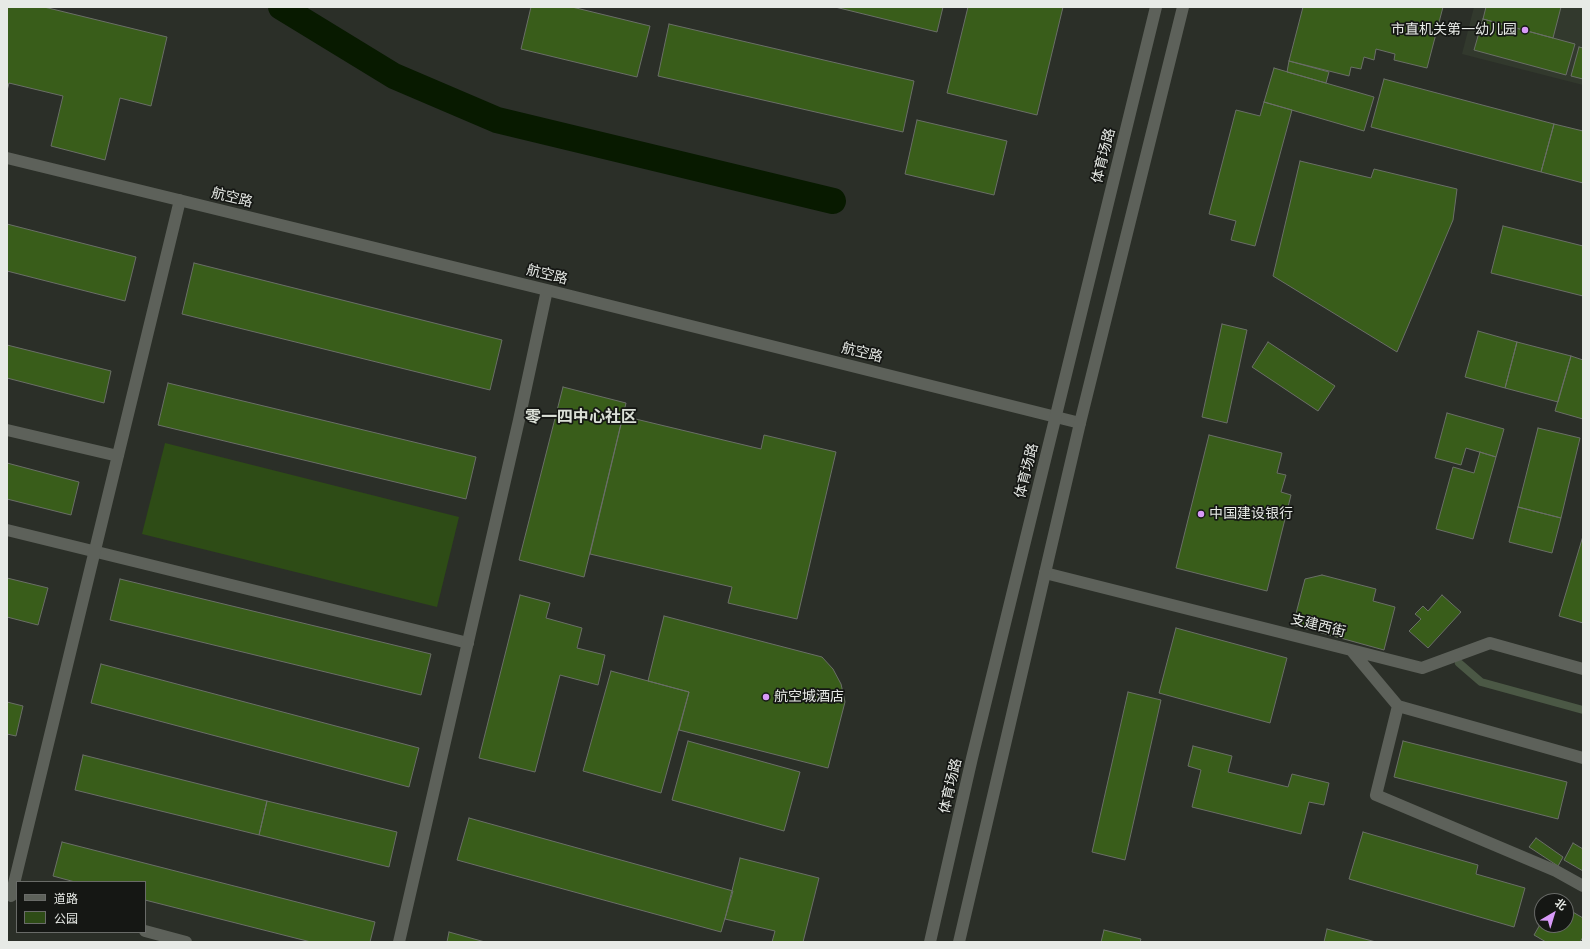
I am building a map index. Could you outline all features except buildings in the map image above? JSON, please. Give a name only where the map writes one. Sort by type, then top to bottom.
[{"type":"street","name":"体育场路","points":[[930,942],[972,758],[1156,7]]},
{"type":"street","points":[[959,942],[1080,422],[1183,7]]},
{"type":"street","name":"航空路","points":[[7,158],[1080,422]]},
{"type":"street","points":[[12,896],[180,200]]},
{"type":"street","points":[[399,942],[547,290]]},
{"type":"street","points":[[7,430],[118,456]]},
{"type":"street","points":[[7,530],[468,643]]},
{"type":"street","name":"支建西街","points":[[1045,573],[1351,650],[1398,706]]},
{"type":"street","points":[[1351,650],[1422,668],[1490,643],[1583,669]]},
{"type":"street","points":[[1582,754],[1398,706],[1376,795],[1556,871],[1583,886]]},
{"type":"street","points":[[146,931],[186,942]]},
{"type":"shaded area","name":"市直机关第一幼儿园","points":[[1474,7],[1583,7],[1583,85],[1462,54]]},
{"type":"green space","points":[[165,443],[459,517],[437,607],[142,534]]},
{"type":"waterway","points":[[281,7],[394,76],[497,120],[833,201]]},
{"type":"waterway","points":[[1459,663],[1481,682],[1583,710]]},
{"type":"place","name":"市直机关第一幼儿园","points":[[1525,30]]},
{"type":"place","name":"中国建设银行","points":[[1201,514]]},
{"type":"place","name":"航空城酒店","points":[[766,697]]},
{"type":"district","name":"零一四中心社区","points":[[581,418]]}]
